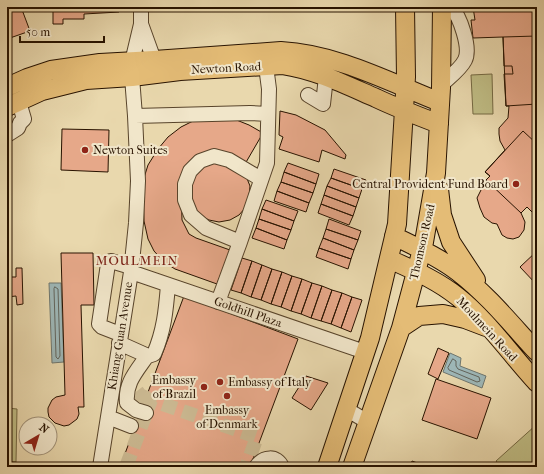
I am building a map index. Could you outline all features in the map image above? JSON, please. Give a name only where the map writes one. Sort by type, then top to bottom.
[{"type":"main road","points":[[327,467],[372,328],[394,236],[398,206],[405,88],[405,7]]},
{"type":"main road","name":"Thomson Road","points":[[352,467],[401,328],[422,250],[436,173],[439,124],[442,7]]},
{"type":"main road","name":"Newton Road","points":[[12,105],[42,92],[154,60],[265,52],[297,52],[319,56],[344,63],[405,88]]},
{"type":"main road","name":"Newton Road","points":[[7,87],[51,70],[100,63],[180,71],[283,65],[296,67],[319,74],[403,111],[439,124]]},
{"type":"main road","points":[[405,88],[440,93]]},
{"type":"main road","points":[[436,173],[442,215],[451,242],[490,300]]},
{"type":"main road","name":"Moulmein Road","points":[[394,236],[444,262],[458,272],[490,300],[537,352]]},
{"type":"main road","name":"Moulmein Road","points":[[389,259],[436,282],[459,298],[490,329],[537,383]]},
{"type":"main road","points":[[401,328],[419,316],[443,314],[465,319],[490,329]]},
{"type":"street","points":[[141,7],[141,24],[154,60]]},
{"type":"street","points":[[440,93],[466,60],[467,53],[460,20],[451,7]]},
{"type":"street","name":"Khiang Guan Avenue","points":[[100,467],[131,269],[136,224],[138,181],[135,116],[130,67],[141,24]]},
{"type":"street","points":[[218,302],[267,163],[269,89],[266,66]]},
{"type":"street","points":[[306,99],[319,74]]},
{"type":"street","points":[[7,135],[18,128],[20,123],[14,119],[12,105]]},
{"type":"street","points":[[135,116],[268,114]]},
{"type":"street","points":[[240,242],[206,228],[191,215],[185,200],[185,184],[190,171],[200,161],[214,156],[230,160],[261,179]]},
{"type":"street","name":"Goldhill Plaza","points":[[102,302],[109,262],[111,261],[168,285],[365,352]]},
{"type":"street","points":[[146,413],[136,410],[127,404],[126,394],[130,380],[149,356],[154,354],[159,342],[164,325],[168,285]]},
{"type":"street","points":[[125,308],[102,302],[100,326],[149,356]]},
{"type":"street","points":[[137,391],[138,383],[149,356]]},
{"type":"street","points":[[346,409],[368,422]]},
{"type":"street","points":[[108,417],[131,426]]},
{"type":"street","points":[[256,467],[259,462],[268,458],[278,461],[282,467]]},
{"type":"shaded area","points":[[492,74],[493,114],[473,114],[471,75]]},
{"type":"shaded area","points":[[7,408],[17,409],[16,462],[7,461]]},
{"type":"shaded area","points":[[536,425],[537,463],[533,467],[501,467],[496,461]]},
{"type":"water","points":[[49,283],[61,283],[64,362],[52,363]]},
{"type":"water","points":[[450,353],[461,358],[460,366],[486,376],[482,388],[443,372]]},
{"type":"building","points":[[7,7],[21,7],[30,31],[7,39]]},
{"type":"building","points":[[57,7],[118,7],[119,12],[84,14],[84,19],[63,19],[63,24],[53,24],[53,9]]},
{"type":"building","points":[[473,7],[537,7],[537,207],[532,212],[527,207],[521,213],[525,222],[524,230],[519,237],[513,239],[502,235],[497,224],[492,223],[484,217],[477,198],[481,190],[487,184],[486,180],[490,176],[485,172],[505,150],[500,141],[499,128],[508,118],[509,106],[506,106],[503,37],[473,38],[471,20],[475,20]]},
{"type":"building","points":[[537,36],[537,104],[506,106],[504,74],[513,74],[512,66],[504,66],[503,37]]},
{"type":"building","points":[[280,111],[296,115],[325,130],[346,155],[345,159],[322,150],[319,162],[279,149],[283,137],[279,135]]},
{"type":"building","points":[[197,119],[234,119],[263,133],[245,164],[197,160],[181,184],[182,220],[189,234],[230,250],[217,284],[175,269],[164,262],[154,251],[148,239],[144,221],[143,181],[148,165],[168,137],[181,127]]},
{"type":"building","name":"Newton Suites","points":[[62,129],[109,130],[108,172],[61,170]]},
{"type":"building","points":[[523,131],[537,144],[537,207],[532,212],[527,207],[521,213],[486,180],[490,176],[485,172]]},
{"type":"building","points":[[209,161],[239,167],[246,176],[250,186],[246,207],[239,215],[230,220],[219,222],[209,220],[199,215],[190,202],[192,174]]},
{"type":"building","points":[[288,163],[319,174],[316,184],[284,172]]},
{"type":"building","points":[[334,169],[366,180],[362,189],[331,178]]},
{"type":"building","points":[[284,172],[316,184],[313,193],[281,182]]},
{"type":"building","points":[[331,178],[362,189],[359,198],[327,186]]},
{"type":"building","points":[[281,182],[313,193],[309,203],[277,191]]},
{"type":"building","points":[[327,186],[359,198],[356,207],[324,195]]},
{"type":"building","points":[[277,191],[309,203],[306,212],[274,201]]},
{"type":"building","points":[[324,195],[356,207],[353,216],[321,204]]},
{"type":"building","points":[[266,200],[298,211],[294,221],[262,209]]},
{"type":"building","points":[[321,204],[353,216],[349,225],[318,213]]},
{"type":"building","points":[[262,209],[294,221],[291,230],[259,219]]},
{"type":"building","points":[[259,219],[291,230],[287,240],[256,228]]},
{"type":"building","points":[[329,219],[361,231],[358,240],[326,229]]},
{"type":"building","points":[[256,228],[287,240],[284,249],[252,238]]},
{"type":"building","points":[[326,229],[358,240],[354,250],[323,238]]},
{"type":"building","points":[[323,238],[354,250],[351,259],[319,248]]},
{"type":"building","points":[[319,248],[351,259],[348,269],[316,257]]},
{"type":"building","points":[[537,251],[537,285],[520,267]]},
{"type":"building","points":[[61,253],[93,253],[94,305],[81,305],[84,407],[78,407],[79,414],[77,419],[69,425],[64,426],[58,424],[58,416],[49,416],[48,408],[52,400],[56,397],[65,395]]},
{"type":"building","points":[[242,258],[252,261],[241,293],[231,290]]},
{"type":"building","points":[[252,261],[262,265],[251,297],[241,293]]},
{"type":"building","points":[[262,265],[272,269],[261,300],[251,297]]},
{"type":"building","points":[[16,268],[22,268],[23,304],[17,305],[16,296],[7,297],[7,277],[16,277]]},
{"type":"building","points":[[272,269],[282,272],[271,304],[261,300]]},
{"type":"building","points":[[282,272],[292,276],[281,307],[271,304]]},
{"type":"building","points":[[292,276],[302,279],[291,311],[281,307]]},
{"type":"building","points":[[302,279],[312,283],[301,314],[291,311]]},
{"type":"building","points":[[312,283],[322,286],[311,318],[301,314]]},
{"type":"building","points":[[322,286],[332,290],[321,321],[311,318]]},
{"type":"building","points":[[332,290],[342,293],[331,324],[321,321]]},
{"type":"building","points":[[342,293],[352,297],[341,328],[331,324]]},
{"type":"building","points":[[184,296],[298,339],[250,467],[120,467]]},
{"type":"building","points":[[352,297],[362,300],[351,332],[341,328]]},
{"type":"building","points":[[438,348],[449,353],[438,379],[428,374]]},
{"type":"building","points":[[306,376],[328,383],[311,410],[292,398]]},
{"type":"building","points":[[436,379],[491,398],[477,439],[422,420]]},
{"type":"building","points":[[412,461],[428,467],[410,467]]},
{"type":"tunnel","points":[[137,391],[140,395],[151,400]]},
{"type":"tunnel","points":[[126,467],[151,400],[257,437],[246,467]]},
{"type":"place","name":"Newton Suites","points":[[85,150]]},
{"type":"place","name":"Central Provident Fund Board","points":[[516,184]]},
{"type":"place","name":"Embassy of Italy","points":[[220,382]]},
{"type":"place","name":"Embassy of Brazil","points":[[204,387]]},
{"type":"place","name":"Embassy of Denmark","points":[[227,396]]},
{"type":"district","name":"MOULMEIN","points":[[137,260]]}]
